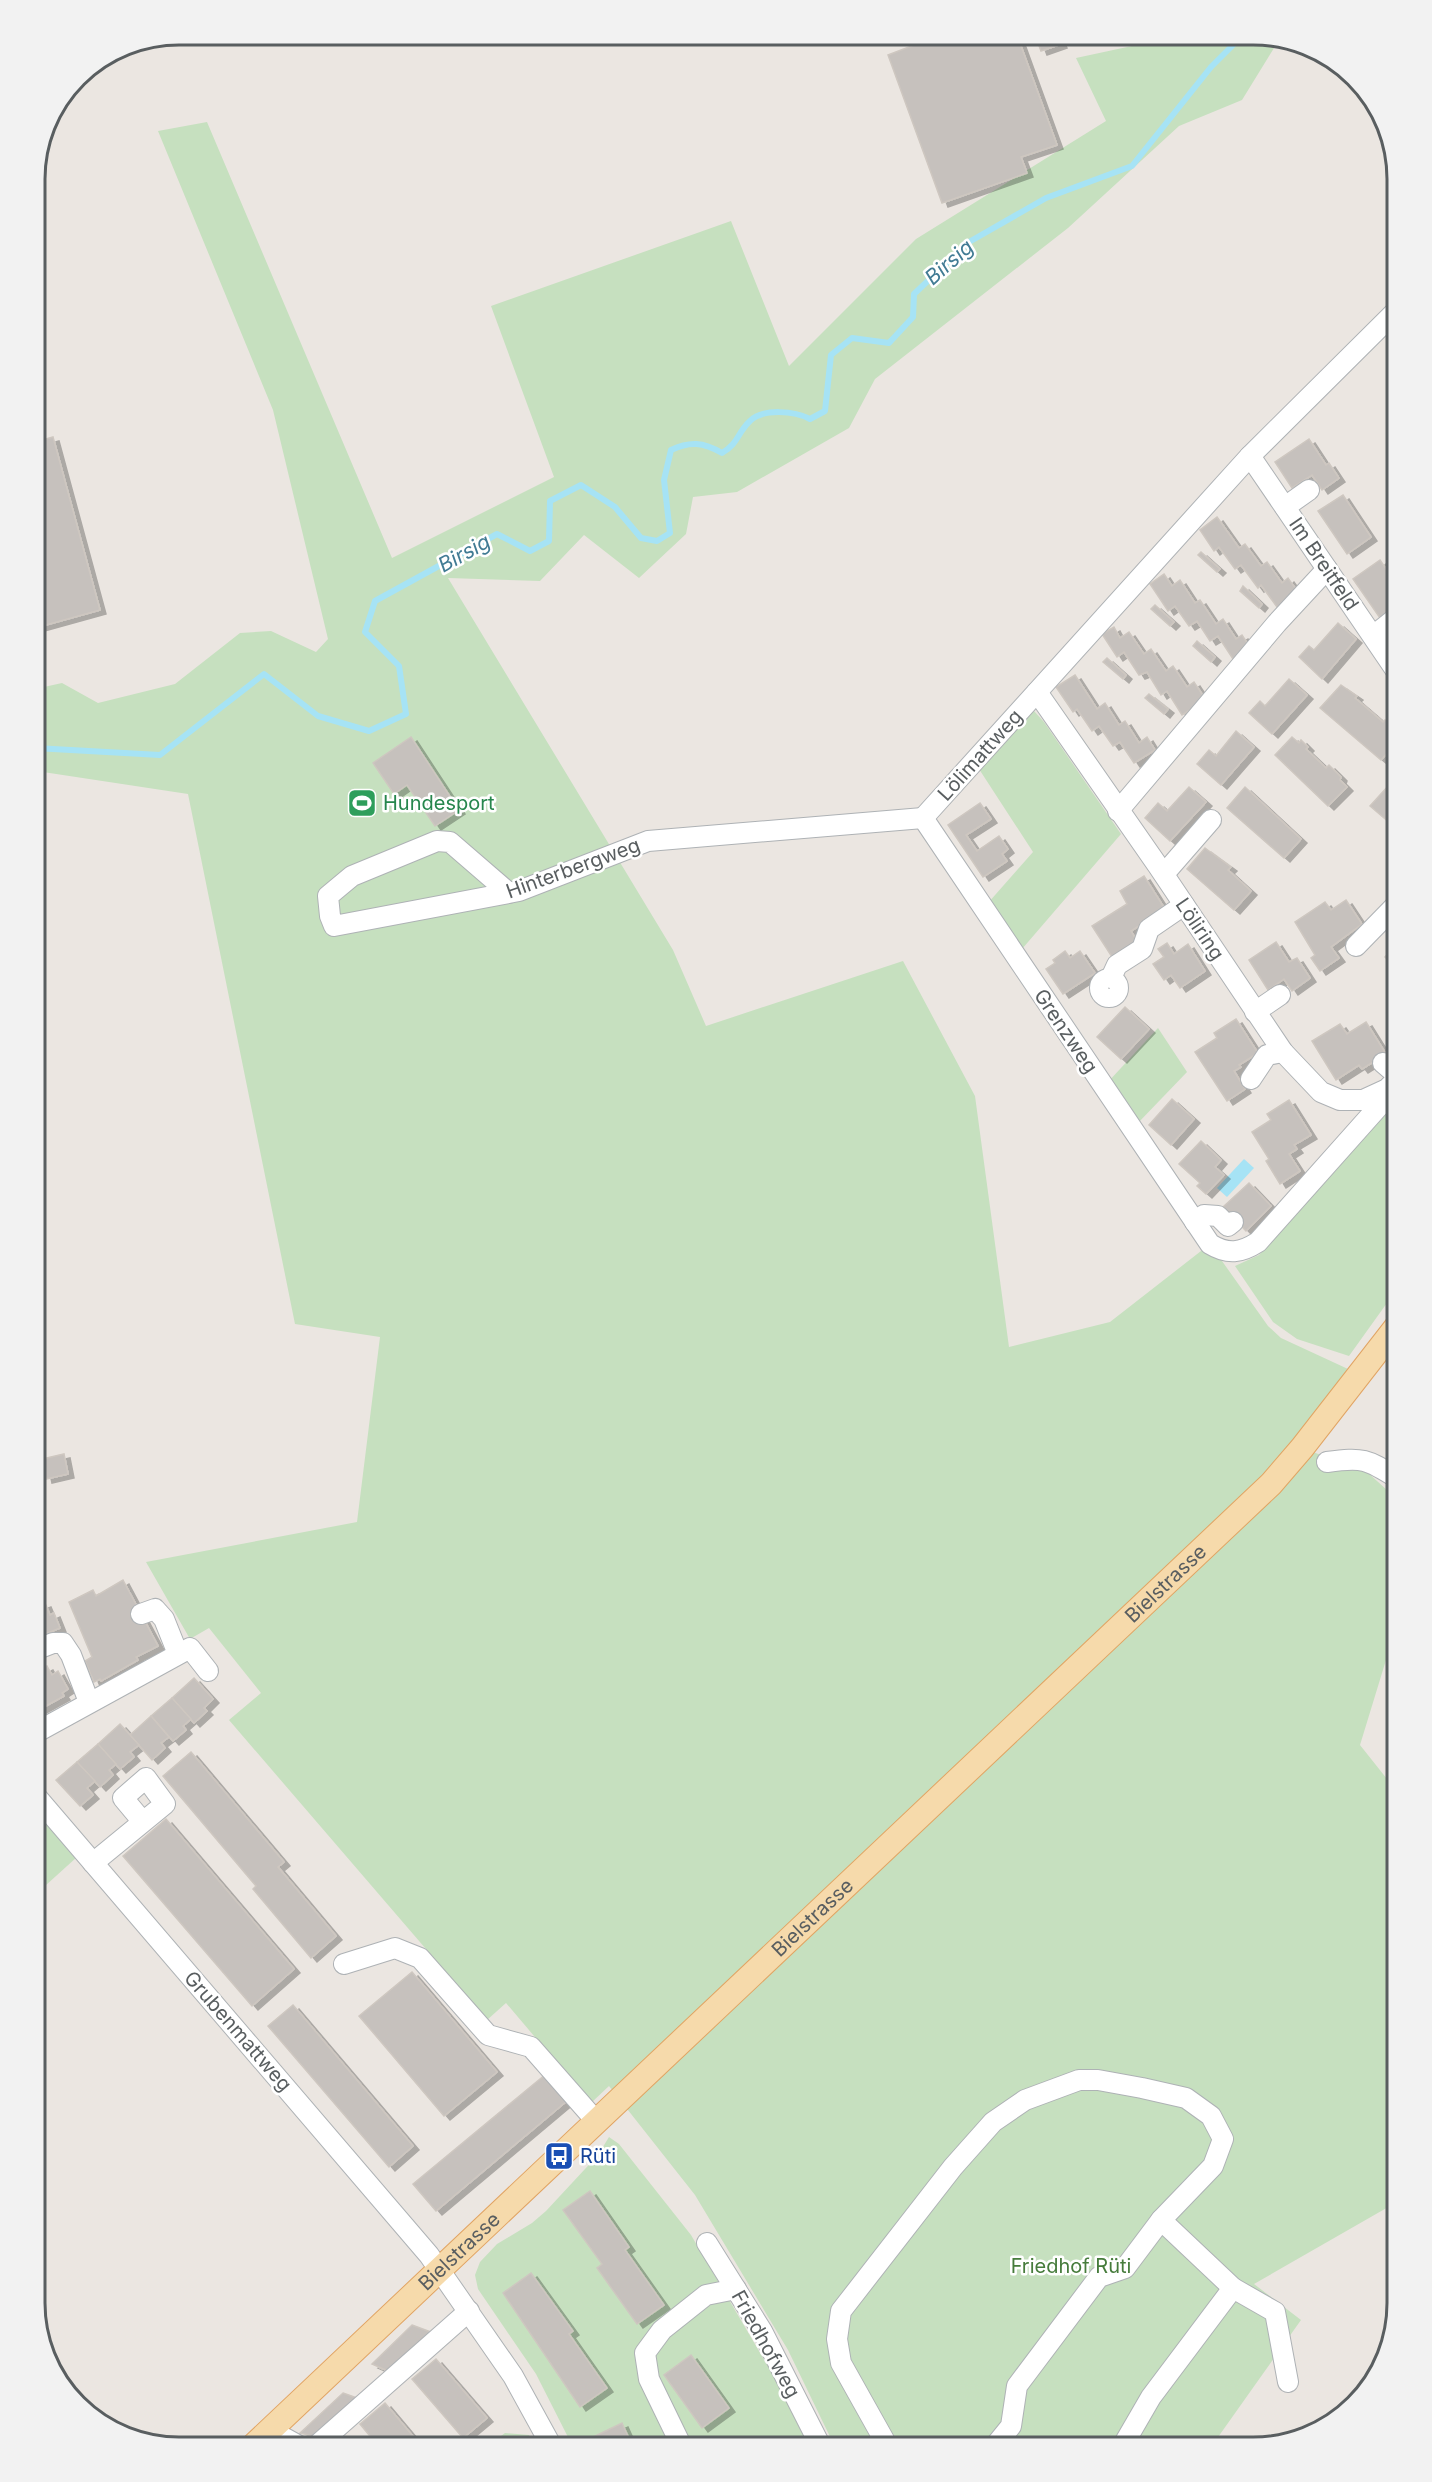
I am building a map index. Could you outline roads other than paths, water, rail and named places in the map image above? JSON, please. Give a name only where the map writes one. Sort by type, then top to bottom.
[{"type":"main road","name":"Bielstrasse","points":[[263,2437],[1271,1484],[1387,1340]]},
{"type":"street","name":"Lölimattweg","points":[[923,818],[1250,456],[1387,321]]},
{"type":"street","name":"Im Breitfeld","points":[[1250,456],[1285,507],[1310,531],[1387,656]]},
{"type":"street","points":[[1285,507],[1309,490]]},
{"type":"street","points":[[1287,624],[1313,593],[1335,572]]},
{"type":"street","points":[[1118,811],[1277,623],[1335,572]]},
{"type":"street","points":[[1373,636],[1387,625]]},
{"type":"street","name":"Löliring","points":[[1037,692],[1164,874],[1283,1052],[1321,1092],[1340,1100],[1363,1100],[1387,1080]]},
{"type":"street","name":"Hinterbergweg","points":[[509,893],[450,842],[437,841],[352,876],[328,896],[330,916],[334,926],[509,893],[648,841],[923,818]]},
{"type":"street","name":"Grenzweg","points":[[923,818],[1189,1200],[1195,1222],[1210,1244],[1220,1250],[1233,1252],[1245,1250],[1258,1242],[1380,1105],[1387,1087]]},
{"type":"street","points":[[1164,874],[1211,820]]},
{"type":"street","points":[[1111,978],[1117,965],[1142,949],[1149,929],[1184,905]]},
{"type":"street","points":[[1356,946],[1387,915]]},
{"type":"street","points":[[1255,1012],[1280,995]]},
{"type":"street","points":[[1251,1079],[1267,1055],[1283,1052]]},
{"type":"street","points":[[1195,1222],[1203,1215],[1218,1216],[1228,1226],[1233,1222]]},
{"type":"street","points":[[1327,1462],[1356,1458],[1387,1472]]},
{"type":"street","points":[[141,1614],[155,1609],[164,1619],[178,1654]]},
{"type":"street","points":[[45,1646],[63,1643],[71,1655],[89,1702]]},
{"type":"street","points":[[45,1727],[190,1648],[208,1671]]},
{"type":"street","name":"Grubenmattweg","points":[[45,1808],[364,2178],[439,2269],[513,2376],[547,2437]]},
{"type":"street","points":[[93,1863],[143,1822]]},
{"type":"street","points":[[344,1964],[395,1948],[420,1958],[488,2035],[531,2048],[596,2121]]},
{"type":"street","points":[[882,2437],[841,2364],[837,2339],[841,2311],[953,2167],[993,2122],[1025,2100],[1079,2080],[1098,2080],[1186,2098],[1211,2116],[1223,2139],[1213,2166],[1161,2220],[1125,2268],[1099,2277],[1017,2386],[1011,2426],[1002,2437]]},
{"type":"street","points":[[1161,2220],[1233,2288],[1275,2312],[1288,2382]]},
{"type":"street","name":"Friedhofweg","points":[[707,2243],[762,2331],[816,2437]]},
{"type":"street","points":[[1128,2437],[1151,2397],[1233,2288]]},
{"type":"street","points":[[677,2437],[649,2379],[645,2353],[662,2330],[706,2295],[736,2289]]},
{"type":"street","points":[[326,2437],[469,2311]]},
{"type":"street","points":[[270,2430],[283,2437]]},
{"type":"water","points":[[1244,1159],[1254,1168],[1227,1197],[1217,1188]]},
{"type":"waterway","name":"Birsig","points":[[45,749],[160,755],[264,674],[318,716],[369,731],[406,714],[399,666],[365,632],[375,601],[497,534],[530,551],[549,541],[550,501],[581,485],[615,507],[641,538],[657,541],[670,533],[664,480],[671,450],[684,445],[696,444],[722,453],[732,445],[750,421],[763,414],[779,412],[810,419],[825,411],[831,355],[852,338],[889,343],[913,317],[914,294],[969,242],[1046,198],[1132,166],[1211,67],[1233,45]]},
{"type":"place","name":"Hundesport","points":[[362,803]]},
{"type":"place","name":"Rüti","points":[[559,2156]]},
{"type":"park label","name":"Friedhof Rüti","points":[[1071,2266]]}]
